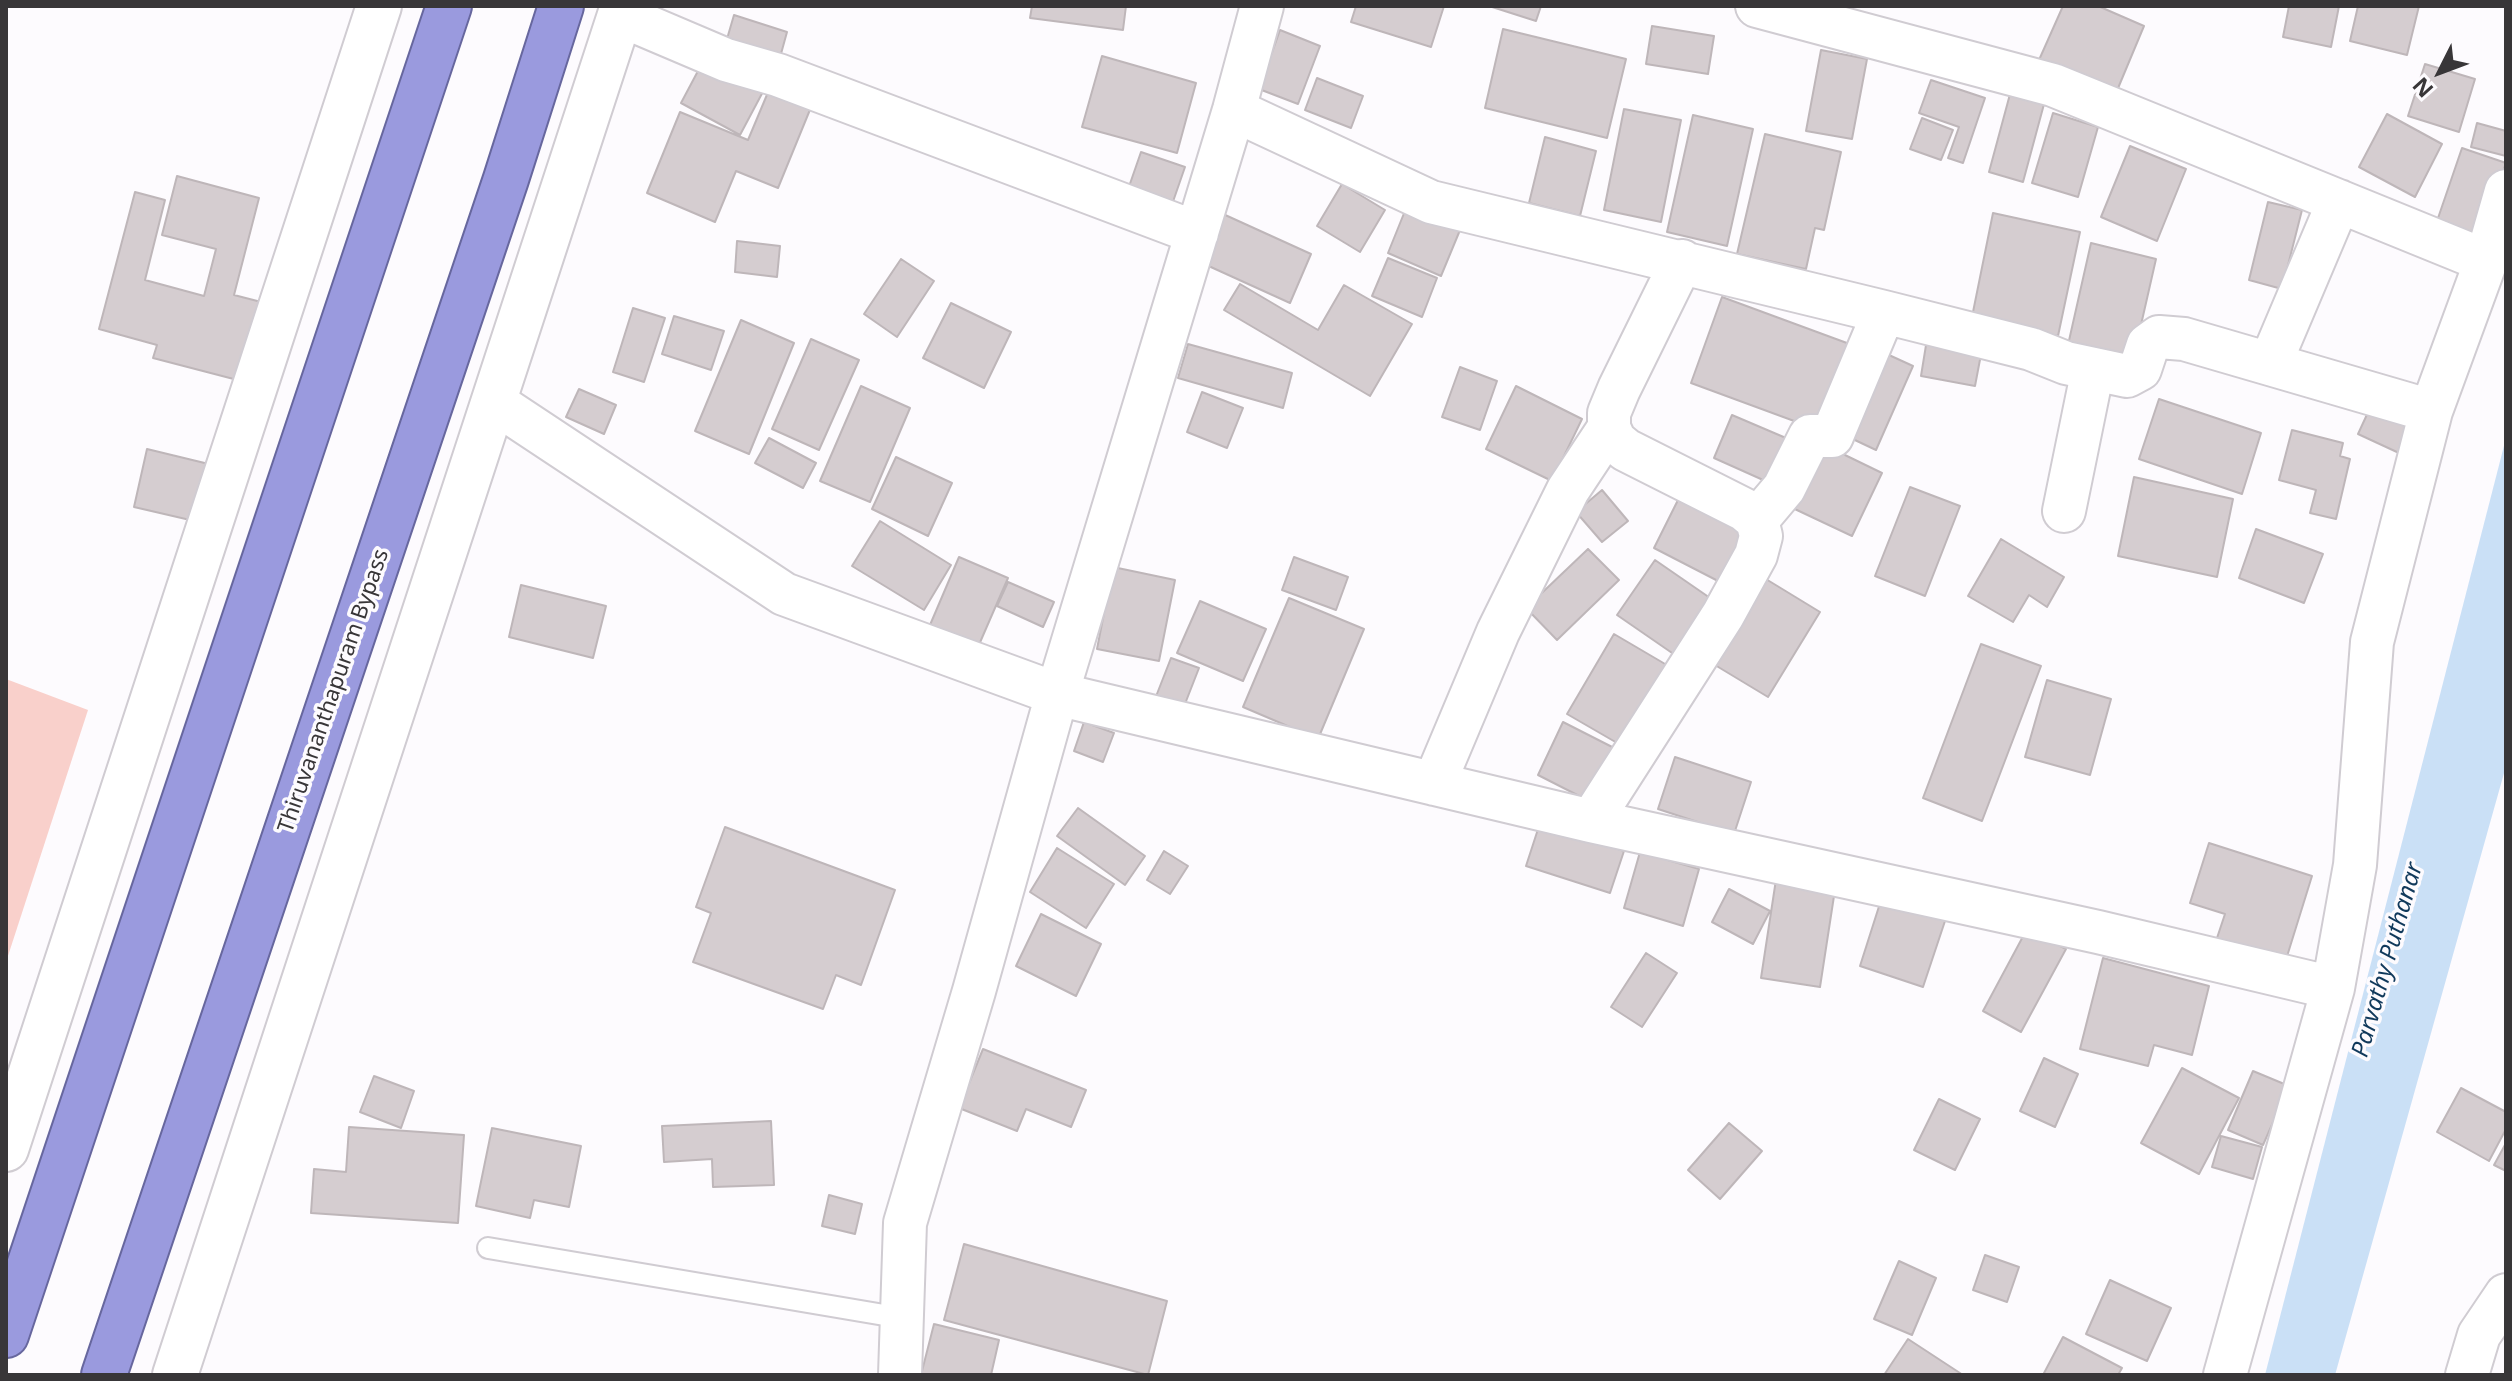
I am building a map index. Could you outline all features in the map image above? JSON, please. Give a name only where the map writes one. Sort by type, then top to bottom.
[{"type":"highway","points":[[6,1335],[449,6]]},
{"type":"highway","name":"Thiruvananthapuram Bypass","points":[[104,1375],[501,194],[561,6]]},
{"type":"street","points":[[6,1149],[379,6]]},
{"type":"street","points":[[900,1375],[905,1223],[1057,694],[1234,110],[1262,6]]},
{"type":"street","points":[[1757,6],[2053,85],[2486,261]]},
{"type":"street","points":[[175,1375],[622,11],[726,60],[778,75],[1197,233]]},
{"type":"street","points":[[1234,110],[1431,202],[1682,261],[2031,349],[2066,363],[2127,376],[2140,369],[2148,345],[2159,337],[2184,339],[2431,411]]},
{"type":"street","points":[[2225,1375],[2333,988],[2355,865],[2372,642],[2431,411],[2486,261],[2506,191]]},
{"type":"street","points":[[2270,364],[2339,201]]},
{"type":"street","points":[[1591,821],[1723,615],[1756,555],[1761,536],[1757,520],[1745,510],[1626,450],[1615,441],[1609,428],[1609,413],[1619,389],[1682,261]]},
{"type":"street","points":[[1757,520],[1784,488],[1810,436],[1832,436],[1884,312]]},
{"type":"street","points":[[2064,511],[2093,369]]},
{"type":"street","points":[[494,402],[784,594],[1057,694],[1591,821],[2098,932],[2333,988]]},
{"type":"street","points":[[1434,784],[1498,632],[1568,490],[1609,428]]},
{"type":"street","points":[[2467,1375],[2479,1335],[2506,1295]]},
{"type":"lane","points":[[488,1248],[902,1318]]},
{"type":"shaded area","points":[[6,679],[88,710],[6,962]]},
{"type":"water","name":"Parvathy Puthanar","points":[[2506,438],[2506,766],[2335,1375],[2265,1375]]},
{"type":"building","points":[[1032,6],[1126,6],[1123,30],[1030,18]]},
{"type":"building","points":[[1356,6],[1444,6],[1431,47],[1351,22]]},
{"type":"building","points":[[1489,6],[1541,6],[1536,21]]},
{"type":"building","points":[[2063,6],[2098,6],[2144,26],[2116,93],[2039,60]]},
{"type":"building","points":[[2289,6],[2339,6],[2331,47],[2283,37]]},
{"type":"building","points":[[2358,6],[2419,6],[2407,55],[2350,41]]},
{"type":"building","points":[[734,15],[787,32],[776,72],[722,56]]},
{"type":"building","points":[[1652,26],[1714,36],[1708,74],[1646,64]]},
{"type":"building","points":[[1503,29],[1626,59],[1607,138],[1485,108]]},
{"type":"building","points":[[1280,30],[1320,46],[1298,104],[1259,89]]},
{"type":"building","points":[[1821,50],[1867,59],[1852,139],[1806,131]]},
{"type":"building","points":[[707,54],[766,86],[740,135],[681,103]]},
{"type":"building","points":[[1102,56],[1196,83],[1177,153],[1082,127]]},
{"type":"building","points":[[2425,64],[2475,79],[2459,132],[2408,116]]},
{"type":"building","points":[[774,78],[816,95],[778,188],[736,171],[715,222],[647,193],[680,112],[748,140]]},
{"type":"building","points":[[1317,78],[1363,96],[1351,128],[1305,110]]},
{"type":"building","points":[[1931,80],[1985,98],[1963,163],[1948,158],[1959,127],[1919,113]]},
{"type":"building","points":[[2013,83],[2047,93],[2023,182],[1989,172]]},
{"type":"building","points":[[1624,109],[1681,120],[1661,222],[1604,210]]},
{"type":"building","points":[[2053,113],[2098,127],[2078,197],[2032,183]]},
{"type":"building","points":[[2387,114],[2442,144],[2415,197],[2359,167]]},
{"type":"building","points":[[1693,115],[1753,129],[1727,246],[1667,232]]},
{"type":"building","points":[[1922,118],[1953,130],[1941,160],[1910,149]]},
{"type":"building","points":[[2477,123],[2506,131],[2506,156],[2471,147]]},
{"type":"building","points":[[1765,134],[1841,152],[1824,230],[1815,228],[1806,269],[1737,254]]},
{"type":"building","points":[[1545,137],[1596,151],[1580,216],[1529,203]]},
{"type":"building","points":[[2130,146],[2186,169],[2157,241],[2101,217]]},
{"type":"building","points":[[2462,148],[2506,163],[2479,239],[2436,224]]},
{"type":"building","points":[[1141,152],[1185,167],[1168,216],[1124,201]]},
{"type":"building","points":[[177,176],[259,198],[234,295],[269,304],[249,383],[153,358],[157,345],[99,329],[135,192],[165,200],[145,280],[204,296],[216,249],[162,235]]},
{"type":"building","points":[[1342,184],[1385,210],[1360,252],[1317,226]]},
{"type":"building","points":[[1411,196],[1465,218],[1441,276],[1388,253]]},
{"type":"building","points":[[2268,202],[2302,210],[2282,289],[2249,280]]},
{"type":"building","points":[[1993,213],[2080,232],[2058,336],[1972,317]]},
{"type":"building","points":[[1223,214],[1311,254],[1290,303],[1202,263]]},
{"type":"building","points":[[737,241],[780,246],[777,277],[735,272]]},
{"type":"building","points":[[2091,243],[2156,259],[2133,360],[2068,345]]},
{"type":"building","points":[[1388,258],[1437,278],[1422,317],[1372,296]]},
{"type":"building","points":[[901,259],[934,281],[897,337],[864,314]]},
{"type":"building","points":[[1240,284],[1318,330],[1344,285],[1412,324],[1370,396],[1224,310]]},
{"type":"building","points":[[1722,297],[1855,346],[1824,432],[1691,383]]},
{"type":"building","points":[[951,303],[1011,332],[984,388],[923,358]]},
{"type":"building","points":[[633,308],[665,318],[644,382],[613,372]]},
{"type":"building","points":[[674,316],[724,331],[711,370],[662,354]]},
{"type":"building","points":[[741,320],[794,343],[749,454],[695,431]]},
{"type":"building","points":[[811,339],[859,360],[819,450],[772,429]]},
{"type":"building","points":[[1927,339],[1982,349],[1975,386],[1921,376]]},
{"type":"building","points":[[1188,344],[1292,373],[1283,408],[1178,378]]},
{"type":"building","points":[[1878,350],[1913,366],[1876,450],[1840,433]]},
{"type":"building","points":[[1460,367],[1497,381],[1480,430],[1442,417]]},
{"type":"building","points":[[861,386],[910,408],[870,502],[820,481]]},
{"type":"building","points":[[1516,386],[1582,419],[1552,481],[1486,449]]},
{"type":"building","points":[[579,389],[616,405],[604,434],[566,417]]},
{"type":"building","points":[[1202,392],[1243,408],[1227,448],[1187,432]]},
{"type":"building","points":[[2159,399],[2261,433],[2242,494],[2139,459]]},
{"type":"building","points":[[2370,408],[2411,427],[2399,453],[2358,434]]},
{"type":"building","points":[[1732,415],[1800,444],[1781,488],[1714,458]]},
{"type":"building","points":[[2292,430],[2343,443],[2340,456],[2350,459],[2336,519],[2310,513],[2316,490],[2279,480]]},
{"type":"building","points":[[769,438],[816,463],[803,488],[755,463]]},
{"type":"building","points":[[1812,439],[1882,473],[1852,536],[1782,503]]},
{"type":"building","points":[[147,449],[217,466],[203,523],[134,507]]},
{"type":"building","points":[[896,457],[952,483],[928,536],[872,509]]},
{"type":"building","points":[[2134,477],[2233,499],[2217,577],[2118,556]]},
{"type":"building","points":[[1910,487],[1960,506],[1925,596],[1875,576]]},
{"type":"building","points":[[1602,490],[1628,521],[1602,542],[1576,512]]},
{"type":"building","points":[[1679,498],[1746,531],[1720,582],[1654,548]]},
{"type":"building","points":[[880,521],[951,565],[924,610],[852,566]]},
{"type":"building","points":[[2256,529],[2323,554],[2304,603],[2239,578]]},
{"type":"building","points":[[2001,539],[2064,577],[2047,607],[2029,595],[2013,622],[1968,596]]},
{"type":"building","points":[[1588,549],[1619,580],[1557,640],[1526,608]]},
{"type":"building","points":[[959,557],[1008,578],[978,647],[930,625]]},
{"type":"building","points":[[1294,557],[1348,577],[1336,610],[1282,590]]},
{"type":"building","points":[[1655,560],[1713,600],[1675,655],[1617,615]]},
{"type":"building","points":[[1113,567],[1175,580],[1159,661],[1097,649]]},
{"type":"building","points":[[1756,573],[1820,612],[1768,697],[1705,659]]},
{"type":"building","points":[[1008,582],[1054,602],[1043,627],[997,606]]},
{"type":"building","points":[[521,585],[606,606],[593,658],[509,637]]},
{"type":"building","points":[[1289,598],[1364,629],[1318,739],[1243,707]]},
{"type":"building","points":[[1200,601],[1266,629],[1243,681],[1177,653]]},
{"type":"building","points":[[1614,634],[1677,671],[1631,751],[1567,714]]},
{"type":"building","points":[[1981,644],[2041,666],[1982,821],[1923,798]]},
{"type":"building","points":[[1171,658],[1199,668],[1183,709],[1155,699]]},
{"type":"building","points":[[2047,680],[2111,699],[2090,775],[2025,757]]},
{"type":"building","points":[[1084,722],[1114,733],[1103,762],[1074,751]]},
{"type":"building","points":[[1563,722],[1620,751],[1593,803],[1538,775]]},
{"type":"building","points":[[1675,757],[1751,782],[1734,834],[1658,809]]},
{"type":"building","points":[[1078,808],[1145,856],[1125,885],[1057,836]]},
{"type":"building","points":[[1540,823],[1624,851],[1610,893],[1526,866]]},
{"type":"building","points":[[725,827],[895,890],[861,985],[836,975],[823,1009],[693,962],[711,913],[696,907]]},
{"type":"building","points":[[2209,843],[2312,876],[2284,966],[2215,944],[2225,914],[2190,903]]},
{"type":"building","points":[[1057,848],[1114,884],[1086,928],[1030,892]]},
{"type":"building","points":[[1164,851],[1188,866],[1170,894],[1147,880]]},
{"type":"building","points":[[1640,852],[1699,869],[1683,926],[1624,908]]},
{"type":"building","points":[[1777,873],[1836,883],[1820,987],[1761,978]]},
{"type":"building","points":[[1729,889],[1770,911],[1753,944],[1712,922]]},
{"type":"building","points":[[1882,897],[1946,918],[1923,987],[1860,966]]},
{"type":"building","points":[[1041,914],[1101,944],[1076,996],[1016,966]]},
{"type":"building","points":[[2027,929],[2066,949],[2021,1032],[1983,1011]]},
{"type":"building","points":[[1646,953],[1677,973],[1642,1027],[1611,1007]]},
{"type":"building","points":[[2103,958],[2209,986],[2192,1055],[2154,1045],[2148,1066],[2080,1049]]},
{"type":"building","points":[[983,1049],[1086,1090],[1071,1127],[1026,1109],[1017,1131],[959,1108]]},
{"type":"building","points":[[2044,1058],[2078,1074],[2055,1127],[2020,1111]]},
{"type":"building","points":[[2182,1068],[2239,1098],[2199,1174],[2141,1143]]},
{"type":"building","points":[[2253,1071],[2289,1086],[2263,1145],[2228,1130]]},
{"type":"building","points":[[374,1076],[414,1091],[401,1128],[360,1112]]},
{"type":"building","points":[[2461,1088],[2506,1112],[2506,1129],[2489,1161],[2437,1132]]},
{"type":"building","points":[[1939,1099],[1980,1119],[1955,1170],[1914,1150]]},
{"type":"building","points":[[771,1121],[774,1185],[713,1187],[712,1159],[664,1162],[662,1126]]},
{"type":"building","points":[[1729,1123],[1762,1151],[1720,1199],[1688,1170]]},
{"type":"building","points":[[349,1127],[464,1135],[458,1223],[311,1213],[314,1169],[346,1172]]},
{"type":"building","points":[[492,1128],[581,1146],[569,1207],[534,1200],[530,1218],[476,1206]]},
{"type":"building","points":[[2221,1136],[2262,1147],[2253,1179],[2212,1167]]},
{"type":"building","points":[[2506,1143],[2506,1171],[2494,1165]]},
{"type":"building","points":[[829,1195],[862,1204],[855,1234],[822,1226]]},
{"type":"building","points":[[964,1244],[1167,1301],[1148,1375],[944,1320]]},
{"type":"building","points":[[1985,1255],[2019,1267],[2007,1302],[1973,1290]]},
{"type":"building","points":[[1899,1261],[1936,1278],[1912,1335],[1874,1319]]},
{"type":"building","points":[[2110,1280],[2171,1308],[2147,1361],[2086,1334]]},
{"type":"building","points":[[934,1324],[999,1340],[991,1375],[921,1375]]},
{"type":"building","points":[[2063,1337],[2122,1368],[2118,1375],[2043,1375]]},
{"type":"building","points":[[1908,1339],[1963,1375],[1884,1375]]}]
